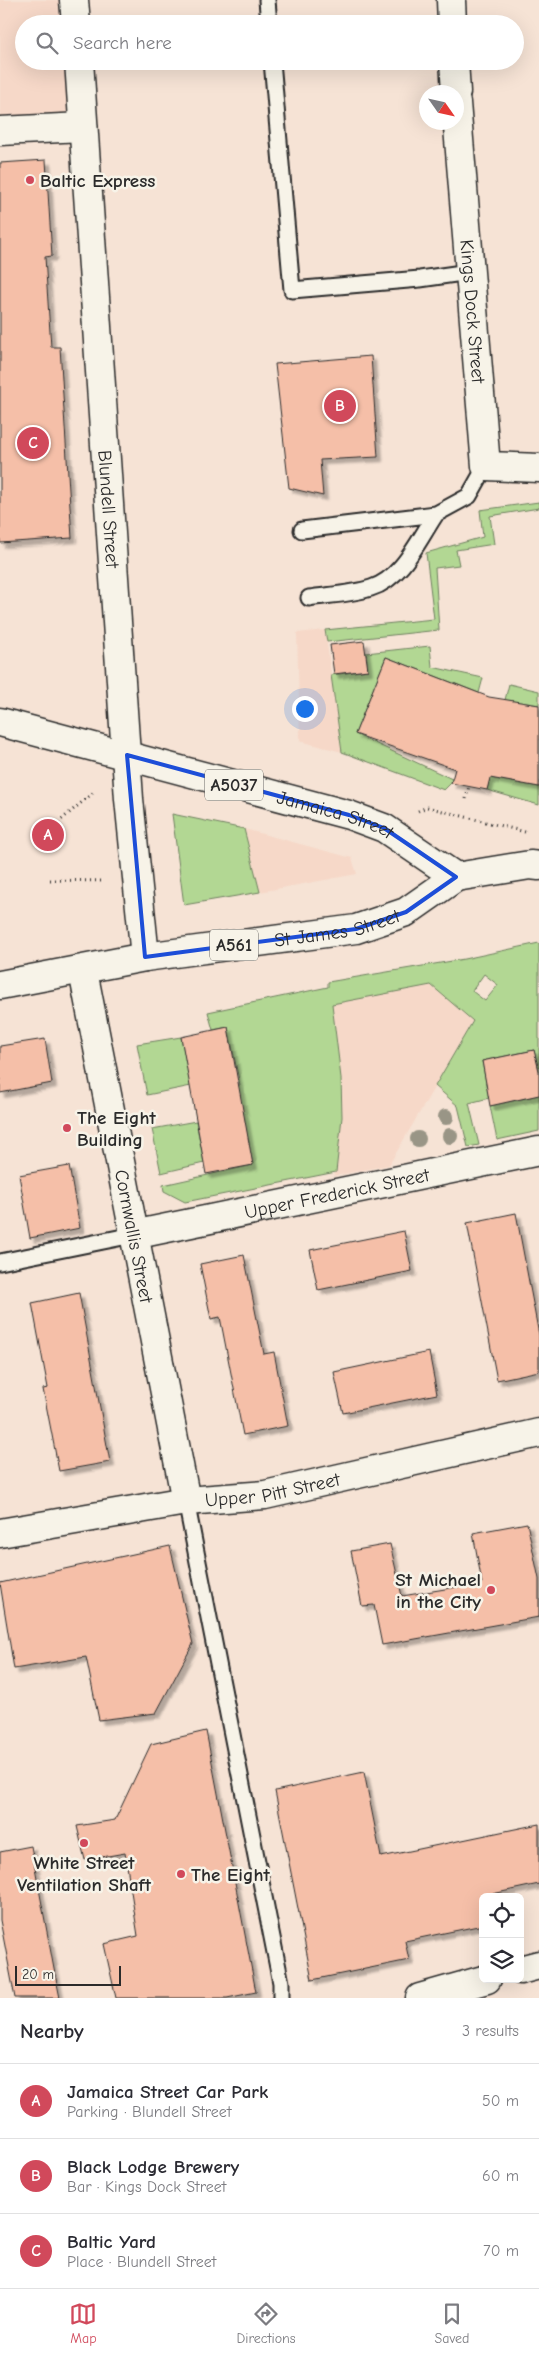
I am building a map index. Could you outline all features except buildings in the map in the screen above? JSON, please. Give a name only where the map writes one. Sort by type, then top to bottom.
[{"type":"street","points":[[74,0],[75,15]]},
{"type":"street","points":[[451,0],[452,15]]},
{"type":"street","name":"Blundell Street","points":[[79,70],[129,799],[145,957]]},
{"type":"street","points":[[455,70],[456,85]]},
{"type":"street","points":[[0,131],[83,127]]},
{"type":"street","name":"Kings Dock Street","points":[[458,130],[486,466]]},
{"type":"street","points":[[486,466],[539,468]]},
{"type":"street","name":"Jamaica Street","points":[[0,722],[127,755],[181,772],[349,815],[384,828],[456,877]]},
{"type":"street","points":[[456,877],[539,866]]},
{"type":"street","name":"St James Street","points":[[0,985],[145,957],[356,930],[406,912],[456,877]]},
{"type":"street","name":"Cornwallis Street","points":[[83,970],[186,1501]]},
{"type":"street","name":"Upper Frederick Street","points":[[134,1235],[539,1151]]},
{"type":"street","name":"Upper Pitt Street","points":[[1,1524],[186,1501],[265,1495],[539,1433]]},
{"type":"street","points":[[524,1969],[539,1965]]},
{"type":"street","points":[[420,1998],[479,1981]]},
{"type":"lane","points":[[267,0],[268,15]]},
{"type":"lane","points":[[273,70],[292,290],[420,279],[469,272]]},
{"type":"lane","points":[[302,530],[436,514],[470,496],[486,466]]},
{"type":"lane","points":[[309,598],[371,588],[387,580],[401,568],[436,514]]},
{"type":"lane","points":[[0,1262],[134,1235]]},
{"type":"lane","points":[[186,1501],[281,1983],[281,1998]]},
{"type":"path","points":[[466,799],[469,786]]},
{"type":"path","points":[[54,826],[97,788]]},
{"type":"path","points":[[384,828],[427,807],[533,834]]},
{"type":"path","points":[[50,880],[105,881]]},
{"type":"highlighted area","points":[[127,755],[349,815],[384,828],[456,877],[406,912],[356,929],[145,957]]},
{"type":"shaded area","points":[[0,0],[74,0],[75,15],[15,15],[15,70],[80,70],[83,127],[0,131]]},
{"type":"shaded area","points":[[325,630],[342,752],[300,741],[297,633]]},
{"type":"shaded area","points":[[244,829],[352,858],[357,874],[260,892]]},
{"type":"shaded area","points":[[431,985],[473,1021],[389,1165],[334,1176],[342,1117],[341,1078],[332,1003]]},
{"type":"green space","points":[[539,502],[539,508],[490,516],[494,544],[456,550],[459,565],[435,568],[439,630],[327,642],[325,630],[434,619],[426,553],[483,537],[480,510]]},
{"type":"green space","points":[[430,646],[432,667],[483,678],[479,693],[386,657],[355,734],[452,779],[451,783],[444,790],[342,752],[331,675],[368,670],[366,653]]},
{"type":"green space","points":[[509,684],[539,691],[539,705],[505,700]]},
{"type":"green space","points":[[490,778],[539,787],[539,805],[487,790]]},
{"type":"green space","points":[[172,814],[244,829],[260,892],[184,905]]},
{"type":"green space","points":[[539,943],[539,1071],[534,1050],[482,1061],[489,1098],[469,1103],[479,1145],[468,1147],[458,1106],[435,1086],[473,1021],[431,985],[332,1004],[341,1078],[342,1117],[336,1172],[185,1202],[164,1191],[163,1185],[253,1165],[242,1107],[228,1087],[240,1085],[228,1027],[213,1030],[208,1012],[328,987],[328,982],[464,959]],"holes":[[[484,974],[498,985],[485,1001],[472,991]]]},
{"type":"green space","points":[[181,1037],[191,1086],[147,1095],[137,1044]]},
{"type":"green space","points":[[539,1095],[539,1131],[497,1140],[490,1106]]},
{"type":"green space","points":[[196,1121],[204,1163],[161,1173],[152,1129]]},
{"type":"place","name":"Baltic Express","points":[[30,180]]},
{"type":"place","name":"Black Lodge Brewery","points":[[340,406]]},
{"type":"place","name":"Baltic Yard","points":[[33,443]]},
{"type":"place","name":"Jamaica Street Car Park","points":[[48,835]]},
{"type":"place","name":"The Eight Building","points":[[67,1128]]},
{"type":"place","name":"St Michael in the City","points":[[491,1590]]},
{"type":"place","name":"White Street Ventilation Shaft","points":[[84,1843]]},
{"type":"place","name":"The Eight","points":[[181,1874]]}]
